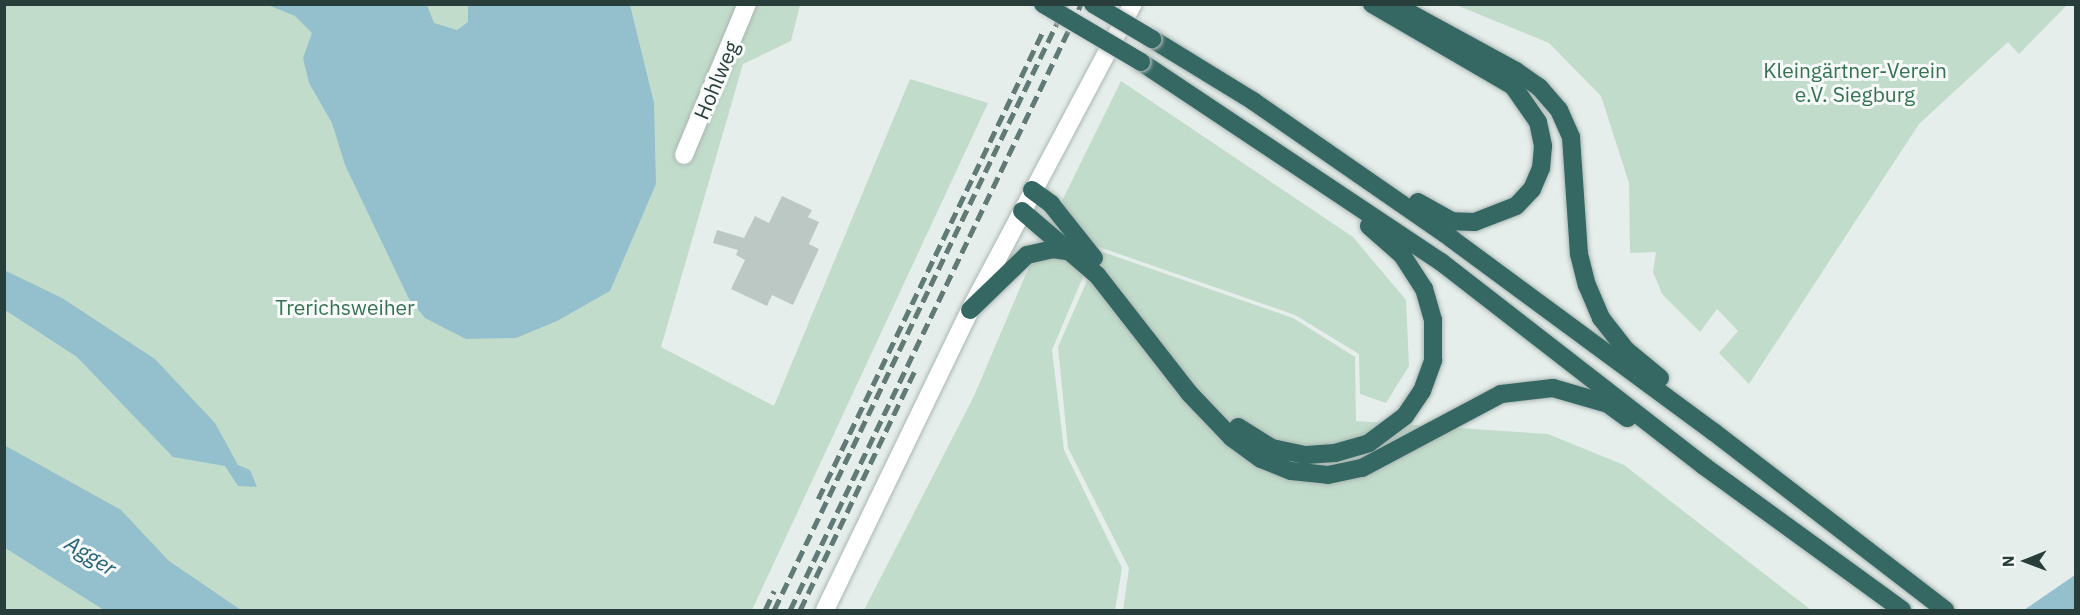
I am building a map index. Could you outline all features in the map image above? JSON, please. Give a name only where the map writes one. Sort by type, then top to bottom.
[{"type":"highway","points":[[1043,4],[1141,62],[1450,269],[1704,466],[1902,610]]},
{"type":"highway","points":[[1093,4],[1152,39],[1353,172],[1714,432],[1944,610]]},
{"type":"highway","points":[[1353,172],[1389,182],[1434,213],[1475,222],[1497,217],[1532,189],[1543,146],[1538,122],[1513,86],[1372,4]]},
{"type":"highway","points":[[1393,4],[1516,71],[1539,87],[1559,110],[1571,136],[1575,164],[1579,254],[1601,318],[1626,350],[1686,399],[1714,432]]},
{"type":"highway","points":[[1032,190],[1051,204],[1158,340],[1230,422],[1272,448],[1306,455],[1335,453],[1378,436],[1405,416],[1434,360],[1433,320],[1424,289],[1401,255],[1323,184]]},
{"type":"highway","points":[[1022,210],[1074,252],[1232,438],[1261,459],[1291,471],[1328,475],[1362,468],[1501,394],[1553,388],[1608,404],[1668,447],[1704,466]]},
{"type":"highway","points":[[970,310],[1028,255],[1052,249],[1074,252]]},
{"type":"main road","name":"Hohlweg","points":[[684,155],[747,4]]},
{"type":"main road","points":[[825,610],[970,310],[1133,4]]},
{"type":"green space","name":"Trerichsweiher","points":[[4,5],[800,5],[791,41],[743,64],[661,347],[774,406],[910,79],[988,103],[752,610],[5,610]]},
{"type":"green space","name":"Kleingärtner-Verein e.V. Siegburg","points":[[1456,5],[2067,5],[2019,54],[2008,42],[1919,124],[1749,384],[1719,353],[1738,331],[1717,309],[1700,332],[1662,294],[1653,272],[1656,252],[1630,253],[1629,183],[1601,96],[1549,43]]},
{"type":"green space","points":[[1121,81],[1353,237],[1406,300],[1409,366],[1386,403],[1360,394],[1359,354],[1295,315],[1096,246],[1052,350],[1064,450],[1122,568],[1115,610],[864,610],[974,396],[1025,276]]},
{"type":"green space","points":[[1100,251],[1293,318],[1355,357],[1356,421],[1548,434],[1624,465],[1811,610],[1123,610],[1129,568],[1068,448],[1058,347]]},
{"type":"water","name":"Trerichsweiher","points":[[268,5],[427,5],[434,23],[457,30],[468,22],[468,5],[630,5],[654,103],[656,184],[610,291],[557,321],[516,338],[466,339],[425,318],[409,299],[345,165],[332,123],[309,83],[303,58],[312,33],[295,16]]},
{"type":"water","points":[[4,270],[62,298],[155,359],[215,423],[238,465],[250,470],[257,487],[238,486],[225,466],[173,457],[77,357],[5,310]]},
{"type":"water","name":"Agger","points":[[4,445],[121,510],[169,561],[241,610],[104,610],[5,548]]},
{"type":"water","points":[[2075,575],[2075,610],[2024,610]]},
{"type":"building","points":[[782,196],[812,210],[808,217],[819,222],[809,244],[819,249],[793,305],[772,295],[767,306],[731,289],[745,260],[736,255],[738,250],[713,243],[717,230],[744,238],[755,216],[769,223]]},
{"type":"railway","points":[[774,610],[1066,4]]},
{"type":"railway","points":[[790,610],[1081,4]]},
{"type":"railway","points":[[818,499],[1044,29]]},
{"type":"railway","points":[[800,610],[914,372]]},
{"type":"railway","points":[[765,610],[774,591]]}]
